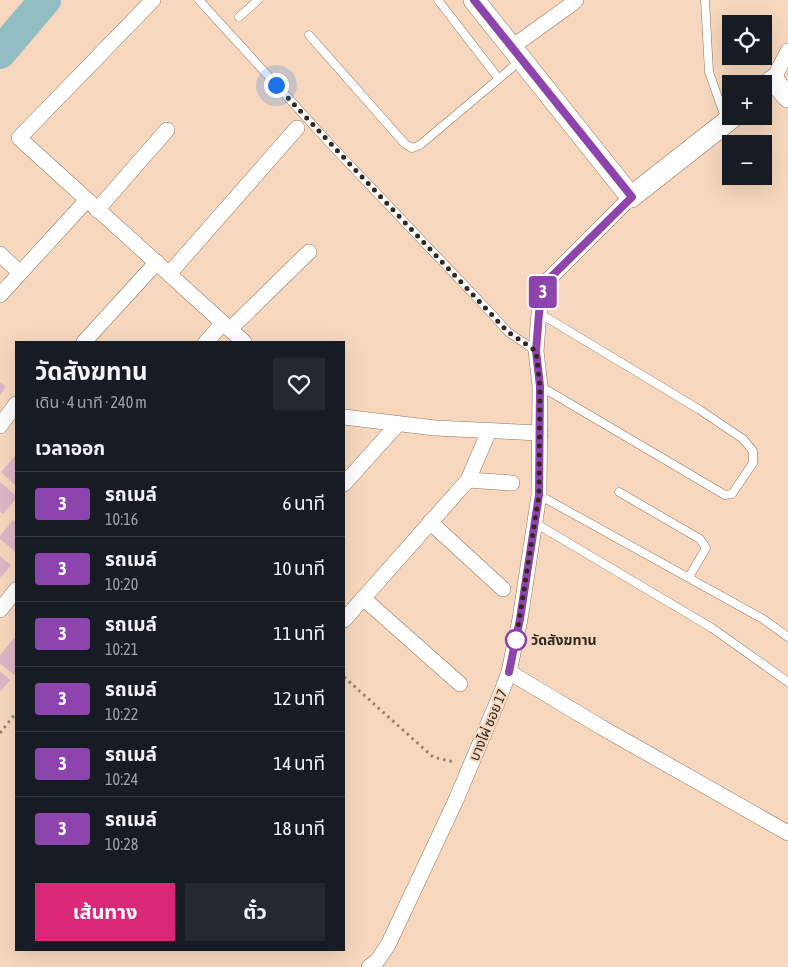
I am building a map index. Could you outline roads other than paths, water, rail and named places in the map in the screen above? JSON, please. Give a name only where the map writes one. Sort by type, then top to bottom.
[{"type":"street","points":[[153,0],[19,138],[243,341]]},
{"type":"street","points":[[474,0],[632,197],[722,125]]},
{"type":"street","points":[[517,54],[576,0]]},
{"type":"street","points":[[772,77],[788,51]]},
{"type":"street","points":[[772,87],[788,97]]},
{"type":"street","points":[[169,274],[297,128]]},
{"type":"street","points":[[0,295],[20,273],[167,130]]},
{"type":"street","name":"บางไผ่ ซอย 17","points":[[369,967],[377,961],[388,945],[456,800],[509,672],[520,619],[539,495],[540,386],[536,351],[543,289],[549,279],[632,197]]},
{"type":"street","points":[[207,341],[227,326],[309,252]]},
{"type":"street","points":[[0,254],[20,273]]},
{"type":"street","points":[[85,341],[157,262]]},
{"type":"street","points":[[0,426],[15,405]]},
{"type":"street","points":[[345,417],[435,428],[540,433]]},
{"type":"street","points":[[345,483],[398,424]]},
{"type":"street","points":[[345,619],[468,480],[489,430]]},
{"type":"street","points":[[468,480],[512,483]]},
{"type":"street","points":[[430,522],[503,589]]},
{"type":"street","points":[[0,610],[15,591]]},
{"type":"street","points":[[363,598],[460,684]]},
{"type":"street","points":[[509,672],[601,727],[788,833]]},
{"type":"lane","points":[[199,0],[340,154],[508,332],[536,351]]},
{"type":"lane","points":[[238,17],[258,0]]},
{"type":"lane","points":[[438,0],[499,79]]},
{"type":"lane","points":[[705,0],[709,72],[722,101]]},
{"type":"lane","points":[[309,35],[405,144],[412,148],[420,145],[499,79],[517,54]]},
{"type":"lane","points":[[539,313],[700,410],[744,439],[753,451],[753,463],[732,494],[725,495],[540,386]]},
{"type":"lane","points":[[619,492],[700,539],[706,548],[689,577]]},
{"type":"lane","points":[[539,495],[763,619],[788,637]]},
{"type":"lane","points":[[535,523],[712,628],[788,682]]},
{"type":"waterway","points":[[0,53],[45,0]]},
{"type":"place","name":"วัดสังฆทาน","points":[[516,640]]}]
